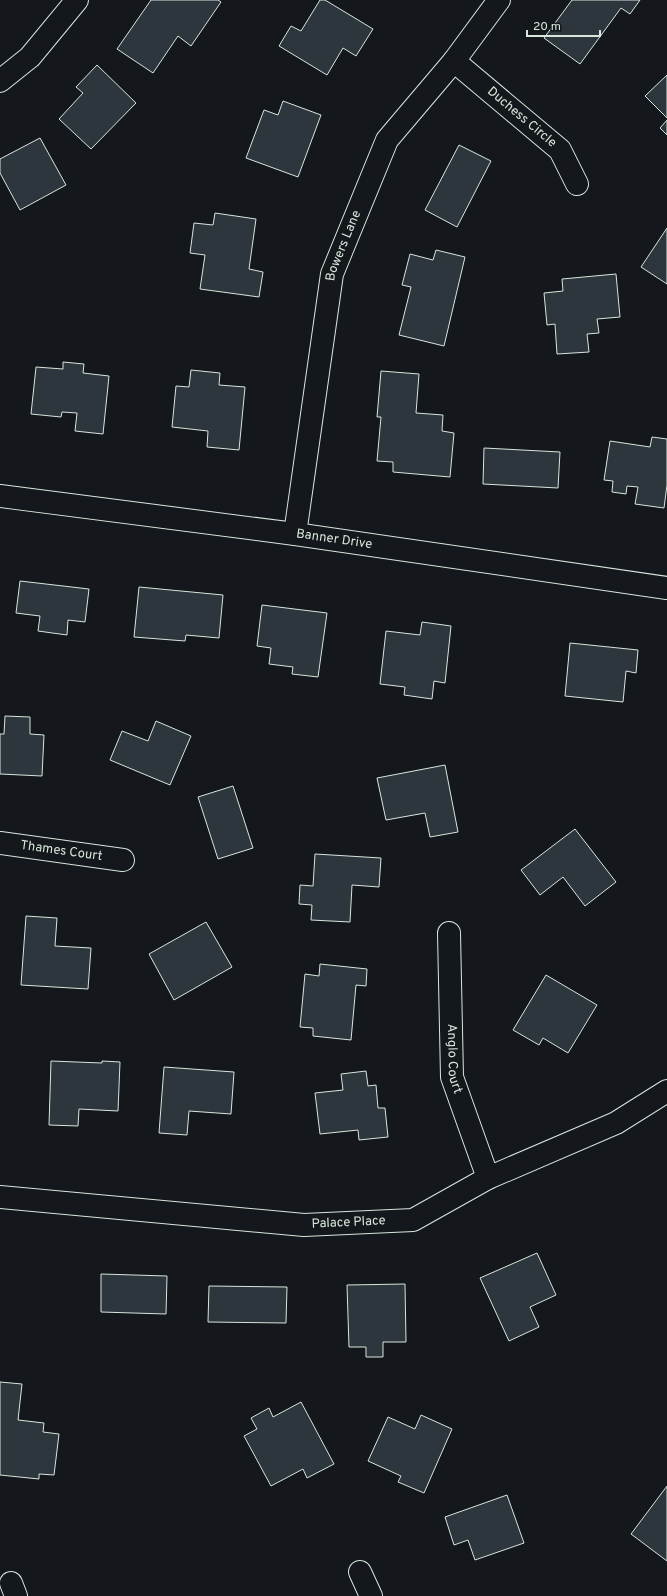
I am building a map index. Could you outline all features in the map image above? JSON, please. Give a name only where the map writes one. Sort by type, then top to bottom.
[{"type":"street","points":[[0,82],[30,57],[77,0]]},
{"type":"street","name":"Bowers Lane","points":[[295,534],[332,274],[387,140],[454,61],[499,0]]},
{"type":"street","name":"Duchess Circle","points":[[454,61],[560,150],[577,184]]},
{"type":"street","name":"Banner Drive","points":[[0,496],[295,534],[667,588]]},
{"type":"street","name":"Thames Court","points":[[0,843],[123,860]]},
{"type":"street","name":"Anglo Court","points":[[449,933],[452,1077],[488,1178]]},
{"type":"street","name":"Palace Place","points":[[0,1197],[304,1225],[413,1220],[488,1178],[616,1123],[667,1091]]},
{"type":"street","points":[[360,1572],[371,1596]]},
{"type":"building","points":[[151,0],[218,0],[221,2],[191,46],[178,36],[153,73],[117,49]]},
{"type":"building","points":[[320,0],[325,0],[373,29],[356,56],[343,48],[327,75],[279,46],[291,26],[301,31]]},
{"type":"building","points":[[572,0],[640,0],[630,14],[621,8],[580,64],[544,38]]},
{"type":"building","points":[[97,65],[136,103],[91,149],[59,119],[83,93],[76,87]]},
{"type":"building","points":[[667,75],[667,118],[645,96]]},
{"type":"building","points":[[283,101],[321,115],[298,177],[246,158],[264,110],[278,115]]},
{"type":"building","points":[[667,120],[667,135],[660,128]]},
{"type":"building","points":[[40,138],[66,185],[20,210],[0,173],[0,159]]},
{"type":"building","points":[[459,145],[491,161],[457,227],[425,210]]},
{"type":"building","points":[[215,213],[256,219],[249,269],[263,272],[259,297],[200,289],[205,255],[190,253],[194,223],[213,225]]},
{"type":"building","points":[[667,228],[667,284],[641,267]]},
{"type":"building","points":[[436,250],[465,257],[444,346],[399,335],[411,287],[402,285],[410,254],[433,260]]},
{"type":"building","points":[[616,274],[620,317],[597,319],[599,333],[587,334],[589,352],[557,354],[555,324],[547,325],[544,293],[563,291],[562,279]]},
{"type":"building","points":[[63,362],[84,364],[83,373],[109,376],[103,434],[75,431],[77,413],[62,412],[61,417],[31,414],[36,367],[63,369]]},
{"type":"building","points":[[191,370],[220,373],[219,385],[245,387],[239,450],[207,447],[208,431],[172,427],[176,386],[189,387]]},
{"type":"building","points":[[381,371],[419,374],[416,413],[443,415],[442,431],[454,433],[450,477],[393,472],[393,462],[377,461],[381,417],[377,417]]},
{"type":"building","points":[[652,437],[667,439],[667,485],[664,508],[635,504],[638,487],[627,486],[626,494],[612,492],[613,481],[604,480],[610,441],[650,447]]},
{"type":"building","points":[[484,448],[560,452],[558,488],[483,484]]},
{"type":"building","points":[[20,581],[89,589],[85,622],[68,620],[67,635],[38,631],[40,616],[16,613]]},
{"type":"building","points":[[139,587],[223,595],[219,638],[186,635],[185,641],[134,637]]},
{"type":"building","points":[[262,605],[327,613],[318,677],[292,674],[293,667],[269,664],[271,648],[257,646]]},
{"type":"building","points":[[422,622],[451,626],[445,683],[434,681],[432,699],[404,695],[405,687],[380,684],[386,631],[420,635]]},
{"type":"building","points":[[570,643],[638,650],[636,673],[626,671],[623,702],[565,696]]},
{"type":"building","points":[[5,716],[30,717],[30,734],[44,735],[42,776],[0,774],[0,734],[4,734]]},
{"type":"building","points":[[156,721],[191,736],[170,785],[110,760],[122,731],[148,741]]},
{"type":"building","points":[[445,765],[458,832],[430,837],[425,813],[386,820],[377,778]]},
{"type":"building","points":[[233,786],[253,848],[218,859],[198,797]]},
{"type":"building","points":[[575,829],[616,882],[585,906],[563,877],[540,895],[521,870]]},
{"type":"building","points":[[315,854],[381,858],[379,887],[352,885],[350,922],[311,920],[312,905],[299,904],[300,885],[313,886]]},
{"type":"building","points":[[26,916],[57,918],[55,946],[91,948],[88,989],[21,985]]},
{"type":"building","points":[[206,922],[232,967],[174,1000],[149,954]]},
{"type":"building","points":[[320,964],[367,969],[366,986],[356,985],[351,1040],[313,1036],[313,1028],[300,1027],[305,974],[319,976]]},
{"type":"building","points":[[546,975],[597,1005],[568,1053],[543,1038],[539,1045],[513,1030]]},
{"type":"building","points":[[51,1061],[102,1063],[102,1061],[120,1062],[118,1111],[79,1109],[78,1126],[49,1125]]},
{"type":"building","points":[[164,1067],[234,1072],[231,1114],[189,1111],[187,1135],[159,1133]]},
{"type":"building","points":[[366,1071],[368,1086],[376,1085],[378,1108],[385,1108],[388,1137],[359,1140],[358,1130],[320,1134],[315,1093],[343,1090],[341,1074]]},
{"type":"building","points":[[537,1253],[556,1295],[530,1307],[539,1327],[509,1341],[480,1278]]},
{"type":"building","points":[[101,1274],[167,1276],[166,1314],[101,1312]]},
{"type":"building","points":[[405,1284],[406,1342],[383,1342],[383,1357],[366,1357],[366,1347],[349,1347],[347,1285]]},
{"type":"building","points":[[209,1286],[287,1287],[286,1323],[208,1322]]},
{"type":"building","points":[[0,1382],[22,1384],[18,1420],[44,1423],[43,1432],[59,1434],[54,1475],[39,1474],[39,1479],[0,1475]]},
{"type":"building","points":[[301,1402],[334,1464],[307,1478],[303,1469],[271,1486],[244,1436],[257,1429],[251,1418],[269,1408],[273,1417]]},
{"type":"building","points":[[421,1415],[452,1429],[424,1493],[398,1482],[401,1476],[368,1461],[388,1417],[415,1429]]},
{"type":"building","points":[[667,1486],[667,1561],[631,1534]]},
{"type":"building","points":[[507,1495],[524,1543],[475,1560],[468,1540],[454,1545],[445,1517]]}]
